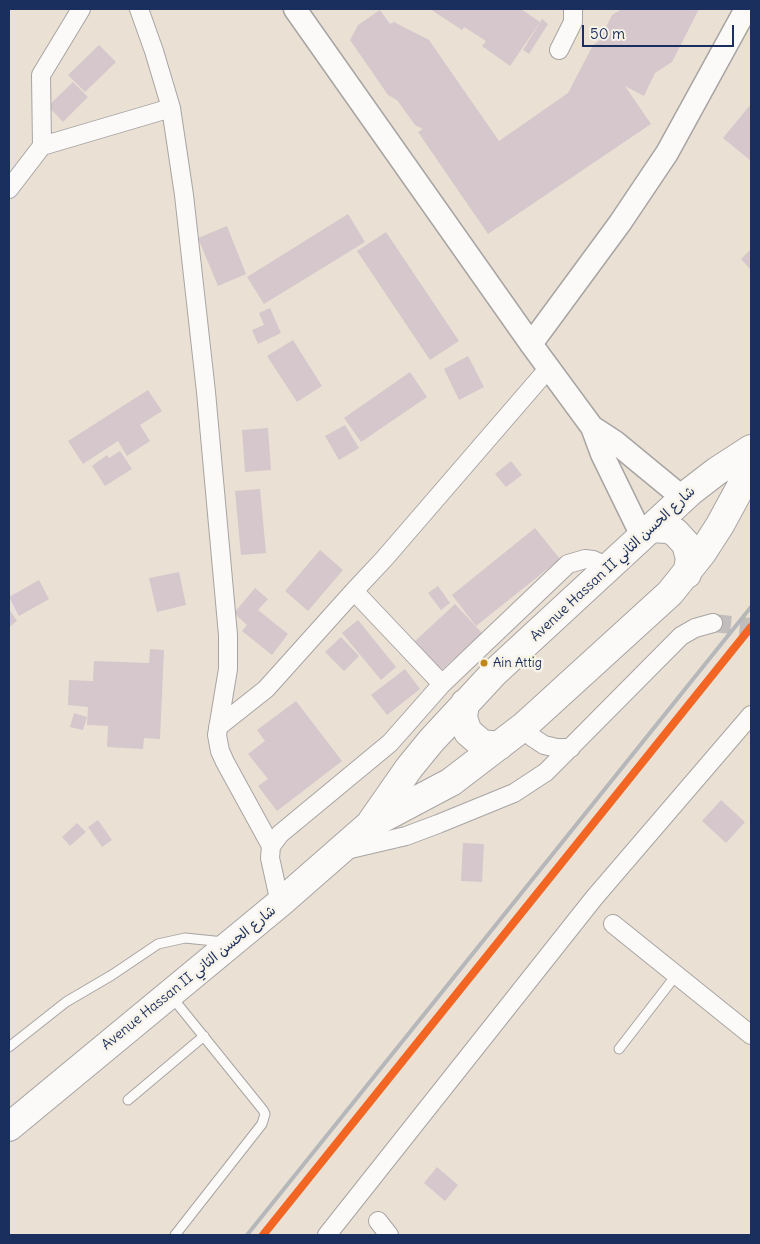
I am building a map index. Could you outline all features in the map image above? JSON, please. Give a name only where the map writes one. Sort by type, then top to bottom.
[{"type":"main road","name":"Avenue Hassan II شارع الحسن الثاني","points":[[9,1127],[280,903],[368,826],[409,768],[465,703],[494,673],[683,498],[717,471],[751,449]]},
{"type":"main road","name":"Avenue Hassan II شارع الحسن الثاني","points":[[368,826],[451,782],[523,728],[670,593],[687,574],[720,525],[751,468]]},
{"type":"main road","points":[[646,532],[667,529],[681,537],[689,551],[690,559],[687,574]]},
{"type":"main road","points":[[465,703],[463,718],[468,732],[482,744],[499,746]]},
{"type":"street","points":[[42,146],[41,74],[81,9]]},
{"type":"street","points":[[139,9],[171,108],[184,195],[206,392],[228,635],[228,669],[226,691],[218,727],[219,743],[225,762],[271,846]]},
{"type":"street","points":[[295,9],[548,369],[592,427],[602,454],[646,532]]},
{"type":"street","points":[[559,50],[573,22],[573,9]]},
{"type":"street","points":[[531,344],[620,223],[667,153],[746,9]]},
{"type":"street","points":[[9,189],[42,146],[171,108]]},
{"type":"street","points":[[218,727],[266,689],[390,552],[548,369]]},
{"type":"street","points":[[592,427],[615,442],[683,498]]},
{"type":"street","points":[[280,903],[270,858],[271,846],[280,834],[390,743],[442,684],[568,564],[585,559],[594,560],[609,567]]},
{"type":"street","points":[[354,591],[442,684]]},
{"type":"street","points":[[339,852],[406,836],[514,793],[546,772],[681,636],[695,628],[713,624]]},
{"type":"street","points":[[327,1235],[594,898],[751,715]]},
{"type":"street","points":[[523,728],[544,745],[557,748],[571,748]]},
{"type":"street","points":[[613,924],[678,974],[751,1035]]},
{"type":"street","points":[[378,1221],[389,1235]]},
{"type":"lane","points":[[9,1047],[66,1002],[112,975],[158,944],[185,938],[232,943]]},
{"type":"lane","points":[[619,1049],[678,974]]},
{"type":"lane","points":[[169,994],[263,1110],[264,1119],[175,1235]]},
{"type":"lane","points":[[128,1100],[204,1036]]},
{"type":"building","points":[[430,9],[521,9],[540,22],[510,66],[482,46],[486,41],[464,27],[462,30]]},
{"type":"building","points":[[622,9],[699,9],[672,62],[655,73],[644,96],[625,86],[651,124],[488,234],[418,132],[423,129],[415,125],[397,100],[388,95],[350,40],[358,25],[380,10],[390,24],[394,22],[429,40],[499,141],[568,93],[593,45],[599,41],[612,15]]},
{"type":"building","points":[[542,19],[548,24],[529,54],[523,50]]},
{"type":"building","points":[[99,45],[116,62],[85,92],[68,75]]},
{"type":"building","points":[[73,82],[88,97],[63,122],[48,106]]},
{"type":"building","points":[[751,104],[751,161],[723,138]]},
{"type":"building","points":[[348,214],[365,242],[264,304],[247,277]]},
{"type":"building","points":[[227,226],[246,274],[218,286],[198,238]]},
{"type":"building","points":[[386,232],[459,341],[430,360],[357,251]]},
{"type":"building","points":[[751,249],[751,270],[741,259]]},
{"type":"building","points":[[270,308],[281,333],[258,344],[252,330],[264,325],[259,313]]},
{"type":"building","points":[[293,340],[322,386],[297,402],[267,356]]},
{"type":"building","points":[[468,356],[484,387],[459,400],[444,369]]},
{"type":"building","points":[[410,372],[427,397],[361,442],[344,418]]},
{"type":"building","points":[[148,390],[162,411],[140,425],[150,441],[127,456],[118,441],[83,464],[68,441]]},
{"type":"building","points":[[345,425],[359,448],[339,460],[325,436]]},
{"type":"building","points":[[268,428],[271,470],[245,472],[242,430]]},
{"type":"building","points":[[120,451],[132,469],[105,486],[92,466],[107,455],[109,458]]},
{"type":"building","points":[[511,461],[522,475],[506,487],[495,474]]},
{"type":"building","points":[[260,489],[266,553],[241,555],[235,491]]},
{"type":"building","points":[[535,528],[560,559],[476,626],[452,595]]},
{"type":"building","points":[[320,550],[343,570],[308,611],[285,591]]},
{"type":"building","points":[[179,572],[186,605],[157,612],[149,578]]},
{"type":"building","points":[[39,580],[49,599],[19,616],[9,597]]},
{"type":"building","points":[[438,586],[450,603],[441,610],[428,593]]},
{"type":"building","points":[[255,588],[268,599],[258,610],[288,634],[272,655],[242,631],[247,625],[234,613]]},
{"type":"building","points":[[455,604],[482,633],[439,672],[413,643]]},
{"type":"building","points":[[9,609],[17,621],[9,627]]},
{"type":"building","points":[[358,620],[396,667],[381,680],[342,633]]},
{"type":"building","points":[[341,637],[359,656],[344,671],[325,652]]},
{"type":"building","points":[[150,649],[164,650],[160,739],[144,738],[143,749],[107,747],[108,726],[87,725],[88,707],[68,705],[69,680],[93,681],[94,661],[149,663]]},
{"type":"building","points":[[405,669],[420,689],[387,715],[371,695]]},
{"type":"building","points":[[296,701],[342,761],[277,811],[258,786],[268,779],[248,754],[265,741],[257,730]]},
{"type":"building","points":[[74,713],[87,717],[83,730],[70,727]]},
{"type":"building","points":[[721,800],[745,822],[726,843],[702,821]]},
{"type":"building","points":[[98,820],[112,840],[102,847],[88,827]]},
{"type":"building","points":[[77,823],[86,832],[70,846],[62,837]]},
{"type":"building","points":[[463,843],[484,844],[482,882],[461,881]]},
{"type":"building","points":[[437,1167],[458,1185],[445,1201],[424,1183]]},
{"type":"tunnel","points":[[713,623],[751,627]]},
{"type":"railway","points":[[247,1235],[751,607]]},
{"type":"transit line","points":[[263,1235],[751,627]]},
{"type":"place","name":"Ain Attig","points":[[484,663]]}]
